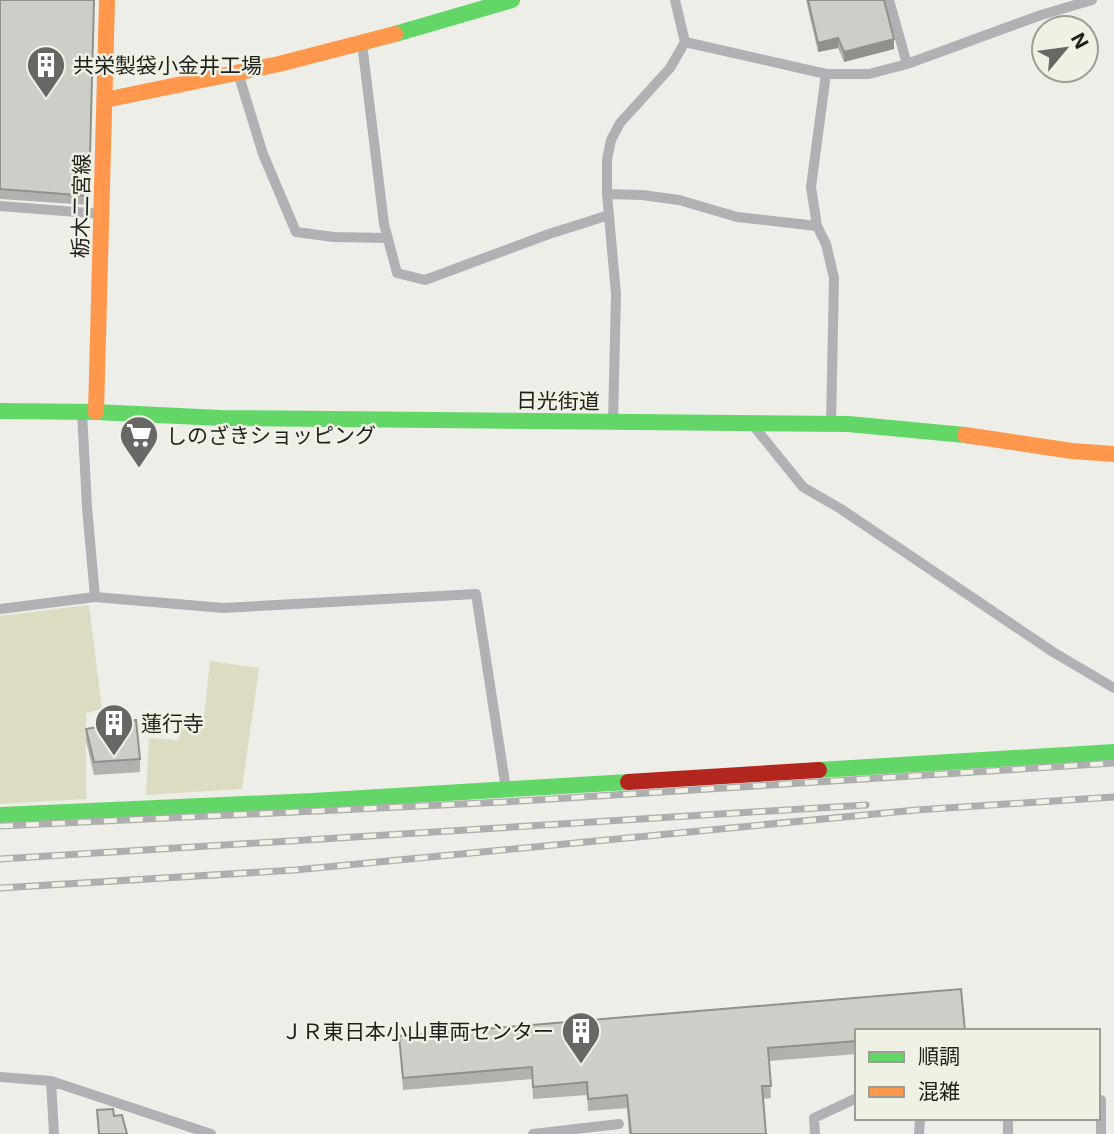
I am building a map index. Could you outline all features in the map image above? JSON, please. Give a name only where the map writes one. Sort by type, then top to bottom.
[{"type":"main road","name":"栃木二宮線","points":[[89,412],[102,215],[107,0]]},
{"type":"main road","points":[[105,100],[238,73],[362,43],[512,0]]},
{"type":"main road","name":"日光街道","points":[[0,411],[220,418],[831,424],[945,432],[1072,451],[1114,453]]},
{"type":"main road","points":[[0,815],[506,789],[1114,752]]},
{"type":"street","points":[[613,423],[617,294],[607,194],[607,160],[620,123],[670,68],[685,42],[675,0]]},
{"type":"street","points":[[889,0],[907,64]]},
{"type":"street","points":[[685,42],[826,74],[869,74],[907,64],[970,39],[1092,0]]},
{"type":"street","points":[[362,43],[384,224],[397,273],[425,280],[548,233],[609,215]]},
{"type":"street","points":[[238,73],[263,154],[296,232],[334,237],[387,238]]},
{"type":"street","points":[[826,74],[811,187],[817,226],[826,244],[834,278],[831,424]]},
{"type":"street","points":[[607,194],[679,200],[737,217],[817,226]]},
{"type":"street","points":[[0,206],[102,215]]},
{"type":"street","points":[[89,412],[86,507],[95,597]]},
{"type":"street","points":[[751,422],[803,488],[841,509],[1053,652],[1114,688]]},
{"type":"street","points":[[0,609],[95,597],[223,608],[476,594],[506,789]]},
{"type":"street","points":[[0,1077],[51,1081],[211,1134]]},
{"type":"street","points":[[51,1081],[54,1134]]},
{"type":"street","points":[[815,1134],[814,1118],[855,1099]]},
{"type":"street","points":[[1101,1134],[1100,1100],[1114,1102]]},
{"type":"street","points":[[533,1134],[619,1124]]},
{"type":"green space","points":[[89,605],[102,709],[86,713],[86,799],[0,804],[0,616]]},
{"type":"green space","points":[[210,661],[259,668],[242,789],[146,795],[149,738],[179,740],[181,718],[204,716]]},
{"type":"building","name":"共栄製袋小金井工場","points":[[0,0],[94,0],[89,196],[0,189]]},
{"type":"building","points":[[808,0],[884,0],[894,39],[844,52],[838,38],[818,43]]},
{"type":"building","name":"蓮行寺","points":[[136,720],[140,759],[94,762],[86,729]]},
{"type":"building","name":"ＪＲ東日本小山車両センター","points":[[961,989],[965,1029],[855,1029],[855,1041],[768,1048],[771,1086],[762,1086],[766,1134],[631,1134],[627,1095],[588,1099],[587,1082],[533,1087],[532,1067],[403,1078],[399,1036]]},
{"type":"building","points":[[113,1109],[114,1116],[122,1115],[127,1134],[99,1134],[97,1110]]},
{"type":"railway","points":[[0,826],[504,802],[1114,763]]},
{"type":"railway","points":[[0,888],[295,870],[916,810],[1114,797]]},
{"type":"railway","points":[[0,859],[866,805]]},
{"type":"traffic: fast","points":[[395,34],[512,0]]},
{"type":"traffic: fast","points":[[0,411],[220,418],[848,424],[965,435]]},
{"type":"traffic: fast","points":[[819,770],[1114,752]]},
{"type":"traffic: fast","points":[[0,815],[313,801],[628,782]]},
{"type":"traffic: slow","points":[[96,412],[107,0]]},
{"type":"traffic: slow","points":[[105,100],[279,64],[395,34]]},
{"type":"traffic: slow","points":[[965,435],[1072,451],[1114,454]]},
{"type":"traffic: jam","points":[[628,782],[819,770]]},
{"type":"place","name":"共栄製袋小金井工場","points":[[46,99]]},
{"type":"place","name":"しのざきショッピング","points":[[139,469]]},
{"type":"place","name":"蓮行寺","points":[[114,757]]},
{"type":"place","name":"ＪＲ東日本小山車両センター","points":[[581,1065]]}]
